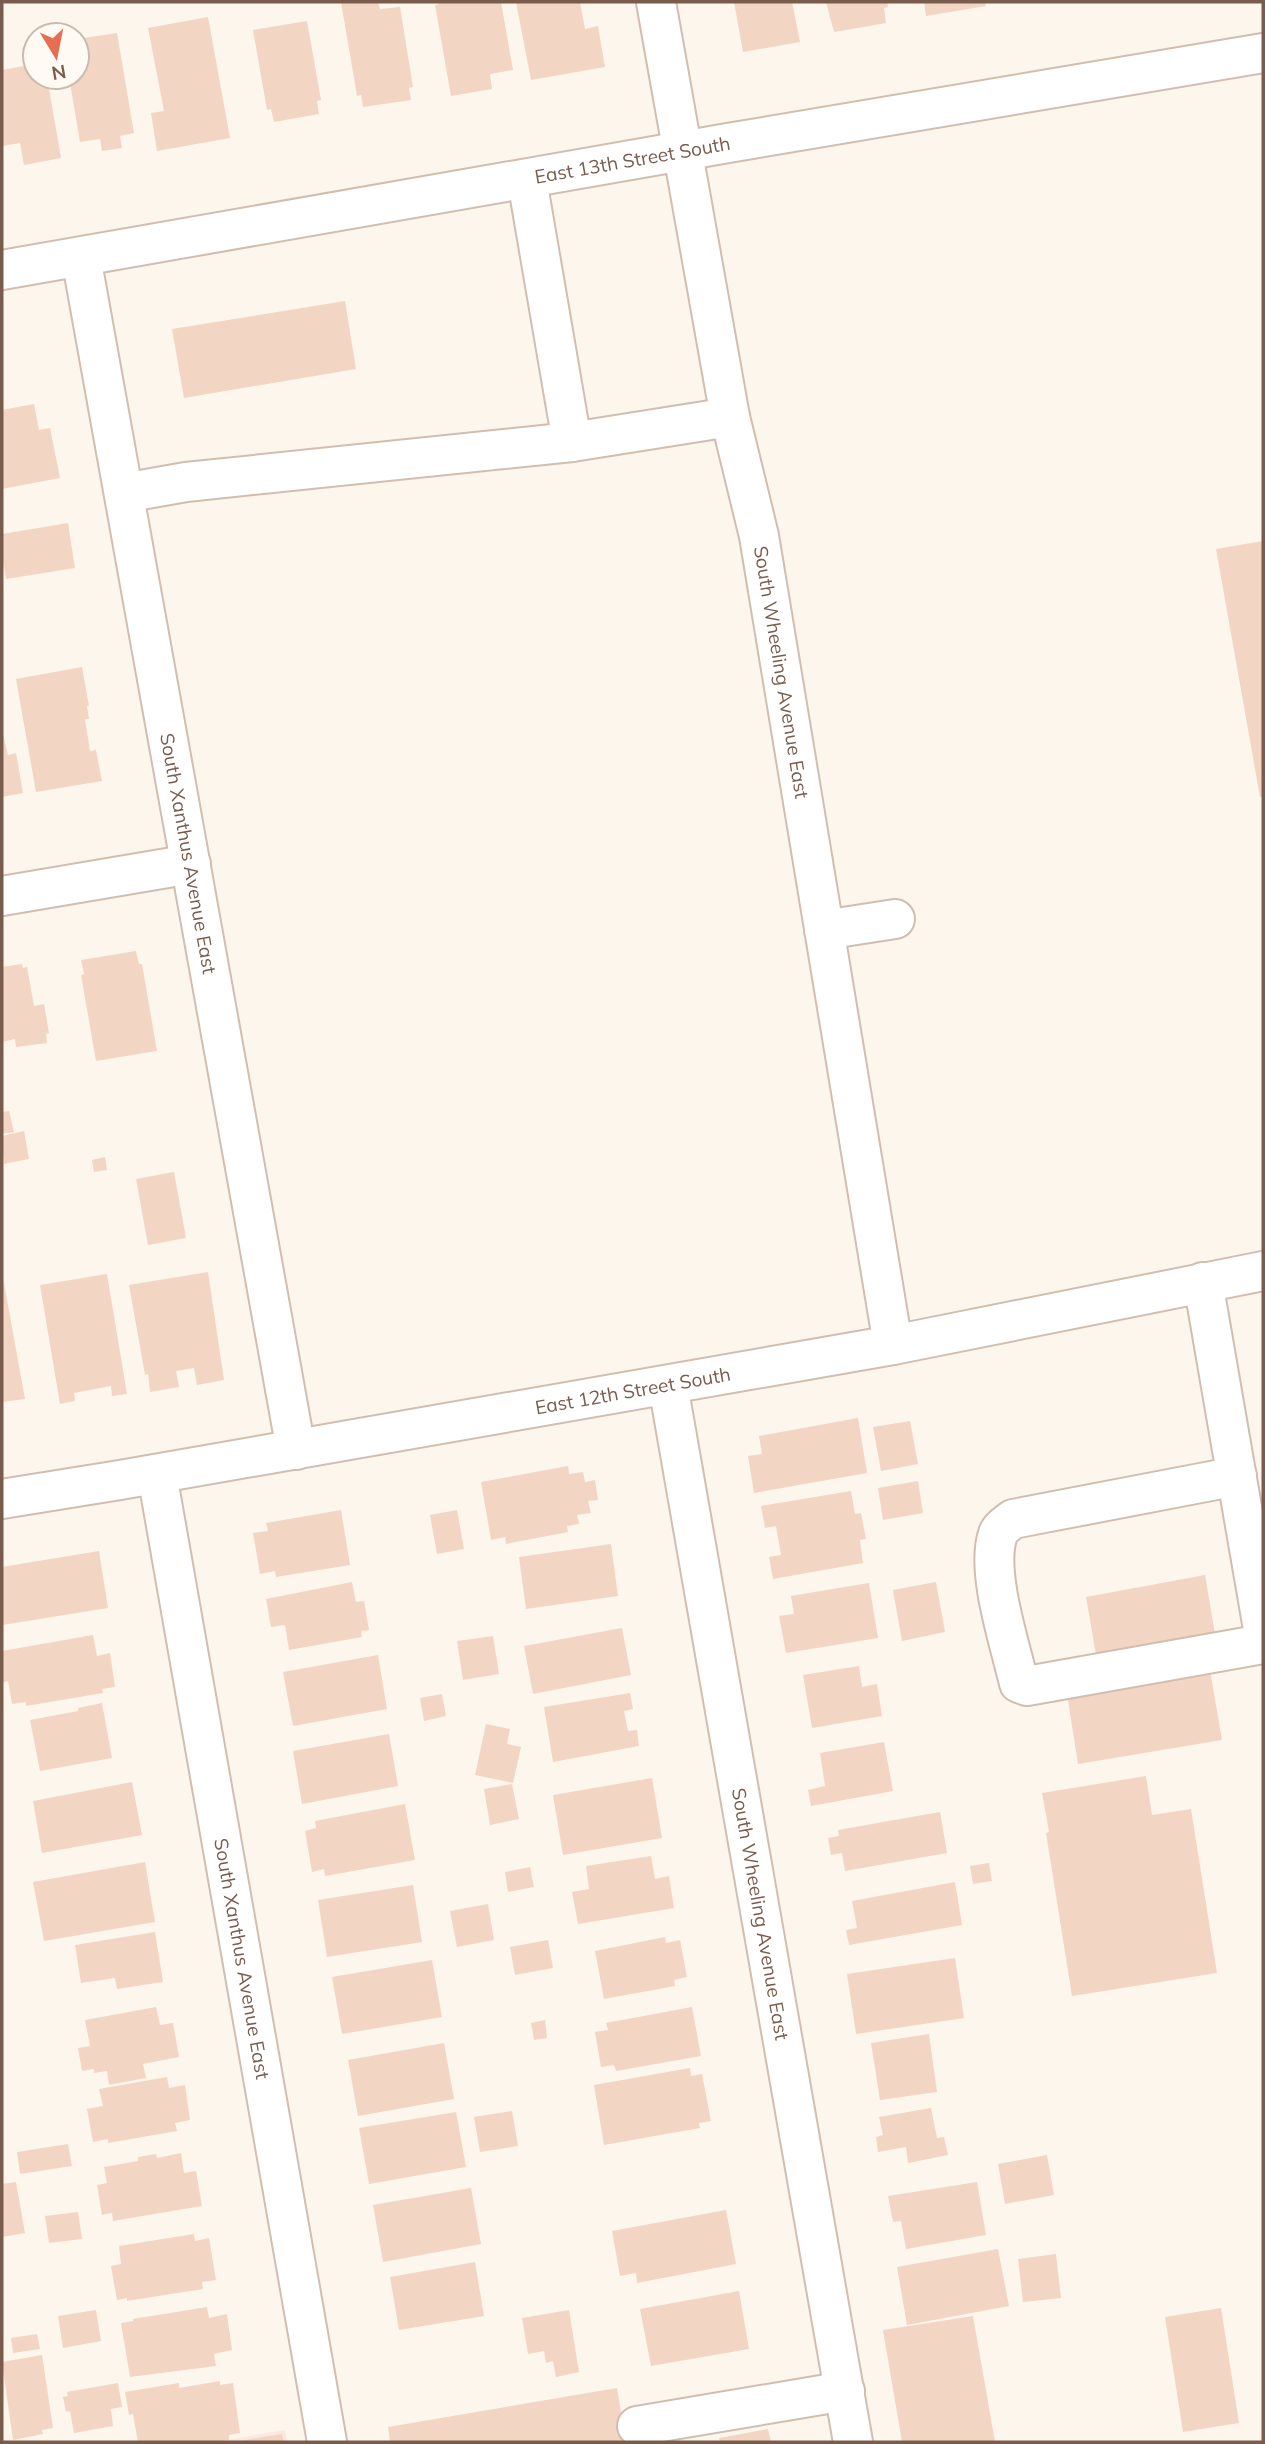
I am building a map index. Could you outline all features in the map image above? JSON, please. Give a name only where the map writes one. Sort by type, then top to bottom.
[{"type":"street","name":"South Wheeling Avenue East","points":[[656,2],[730,416],[760,536],[893,1345]]},
{"type":"street","name":"East 13th Street South","points":[[2,270],[1263,53]]},
{"type":"street","points":[[527,180],[572,442]]},
{"type":"street","name":"South Xanthus Avenue East","points":[[81,257],[296,1450]]},
{"type":"street","points":[[124,493],[186,482],[572,442],[730,416]]},
{"type":"street","points":[[2,896],[191,864]]},
{"type":"street","points":[[824,930],[895,919]]},
{"type":"street","name":"East 12th Street South","points":[[2,1499],[893,1345],[1263,1271]]},
{"type":"street","points":[[1203,1282],[1263,1629]]},
{"type":"street","name":"South Wheeling Avenue East","points":[[668,1385],[853,2442]]},
{"type":"street","name":"South Xanthus Avenue East","points":[[157,1474],[327,2442]]},
{"type":"street","points":[[1237,1476],[1013,1519],[999,1531],[994,1555],[999,1594],[1019,1683],[1027,1686],[1263,1644]]},
{"type":"street","points":[[637,2426],[845,2391]]},
{"type":"shaded area","points":[[285,2430],[287,2442],[215,2442]]},
{"type":"building","points":[[341,2],[378,2],[380,9],[400,7],[413,87],[409,88],[411,100],[363,107],[361,95],[357,96]]},
{"type":"building","points":[[439,2],[501,2],[513,70],[490,74],[492,89],[451,96],[435,5]]},
{"type":"building","points":[[516,2],[580,2],[585,29],[598,26],[605,67],[531,80]]},
{"type":"building","points":[[734,2],[792,2],[800,42],[743,52]]},
{"type":"building","points":[[826,2],[887,2],[888,7],[884,8],[886,23],[834,32]]},
{"type":"building","points":[[924,2],[985,2],[986,6],[926,16]]},
{"type":"building","points":[[208,17],[230,138],[157,151],[151,113],[164,111],[148,28]]},
{"type":"building","points":[[307,21],[321,100],[317,101],[319,114],[274,122],[271,109],[267,110],[253,30]]},
{"type":"building","points":[[117,33],[134,133],[120,136],[122,148],[102,151],[100,139],[80,142],[71,91],[91,91],[91,37]]},
{"type":"building","points":[[21,67],[21,91],[49,91],[61,158],[24,165],[20,143],[2,146],[2,70]]},
{"type":"building","points":[[345,301],[356,369],[184,398],[172,329]]},
{"type":"building","points":[[34,404],[39,430],[50,428],[60,478],[2,489],[2,410]]},
{"type":"building","points":[[68,523],[75,568],[6,579],[2,534]]},
{"type":"building","points":[[1263,541],[1263,797],[1260,797],[1216,549]]},
{"type":"building","points":[[82,667],[89,706],[89,719],[85,719],[90,751],[96,750],[102,781],[36,792],[16,679]]},
{"type":"building","points":[[2,730],[8,755],[16,753],[23,793],[2,797]]},
{"type":"building","points":[[136,951],[139,964],[142,964],[157,1051],[96,1061],[81,975],[84,974],[81,960]]},
{"type":"building","points":[[22,964],[23,968],[27,967],[34,1006],[44,1004],[49,1033],[46,1034],[47,1043],[16,1047],[15,1039],[2,1042],[2,967]]},
{"type":"building","points":[[9,1111],[14,1132],[2,1134],[2,1112]]},
{"type":"building","points":[[24,1131],[29,1159],[4,1164],[2,1136]]},
{"type":"building","points":[[105,1157],[107,1170],[94,1172],[92,1160]]},
{"type":"building","points":[[174,1172],[186,1238],[148,1245],[136,1179]]},
{"type":"building","points":[[2,1272],[25,1399],[2,1402]]},
{"type":"building","points":[[208,1272],[224,1380],[197,1385],[194,1368],[176,1371],[179,1387],[150,1392],[129,1285]]},
{"type":"building","points":[[107,1274],[127,1394],[112,1396],[111,1386],[74,1393],[75,1401],[60,1404],[40,1285]]},
{"type":"building","points":[[858,1418],[867,1473],[754,1493],[748,1456],[762,1454],[759,1436]]},
{"type":"building","points":[[910,1421],[918,1464],[881,1471],[873,1427]]},
{"type":"building","points":[[568,1466],[569,1474],[583,1472],[585,1482],[595,1480],[598,1500],[588,1501],[591,1513],[577,1515],[579,1524],[567,1526],[568,1532],[506,1544],[505,1537],[491,1540],[481,1482]]},
{"type":"building","points":[[918,1481],[923,1513],[883,1520],[878,1488]]},
{"type":"building","points":[[851,1491],[855,1514],[861,1513],[866,1539],[860,1540],[863,1563],[773,1579],[769,1557],[781,1555],[776,1526],[765,1528],[761,1506]]},
{"type":"building","points":[[341,1510],[350,1565],[276,1577],[275,1571],[260,1574],[253,1533],[268,1531],[266,1523]]},
{"type":"building","points":[[457,1510],[464,1549],[437,1554],[430,1515]]},
{"type":"building","points":[[611,1544],[618,1596],[526,1609],[519,1557]]},
{"type":"building","points":[[99,1551],[108,1608],[2,1625],[2,1567]]},
{"type":"building","points":[[1205,1575],[1215,1634],[1096,1655],[1086,1597]]},
{"type":"building","points":[[352,1582],[356,1602],[364,1601],[369,1630],[361,1631],[362,1637],[289,1650],[285,1625],[271,1627],[266,1599]]},
{"type":"building","points":[[936,1582],[945,1632],[902,1641],[893,1590]]},
{"type":"building","points":[[869,1583],[878,1638],[786,1653],[779,1616],[794,1614],[791,1596]]},
{"type":"building","points":[[622,1628],[631,1675],[533,1694],[524,1646]]},
{"type":"building","points":[[93,1635],[97,1656],[110,1653],[115,1687],[102,1689],[103,1693],[26,1706],[26,1702],[12,1704],[8,1681],[2,1683],[2,1651]]},
{"type":"building","points":[[493,1636],[499,1674],[463,1680],[457,1641]]},
{"type":"building","points":[[378,1655],[387,1709],[293,1726],[283,1672]]},
{"type":"building","points":[[859,1666],[862,1687],[877,1684],[882,1716],[812,1728],[803,1675]]},
{"type":"building","points":[[1210,1670],[1222,1740],[1078,1764],[1067,1694]]},
{"type":"building","points":[[630,1693],[633,1709],[624,1711],[628,1731],[637,1730],[639,1746],[553,1762],[544,1707]]},
{"type":"building","points":[[442,1694],[446,1716],[424,1721],[420,1698]]},
{"type":"building","points":[[102,1703],[112,1758],[40,1771],[30,1720],[78,1711],[78,1708]]},
{"type":"building","points":[[486,1724],[510,1729],[507,1744],[521,1747],[513,1783],[475,1775]]},
{"type":"building","points":[[389,1734],[398,1786],[302,1804],[293,1751]]},
{"type":"building","points":[[884,1742],[893,1791],[811,1806],[808,1790],[825,1786],[820,1753]]},
{"type":"building","points":[[1146,1776],[1152,1815],[1191,1809],[1217,1973],[1072,1996],[1042,1793]]},
{"type":"building","points":[[652,1778],[662,1838],[563,1855],[553,1795]]},
{"type":"building","points":[[132,1782],[142,1835],[42,1853],[33,1801]]},
{"type":"building","points":[[512,1784],[519,1819],[490,1825],[484,1789]]},
{"type":"building","points":[[405,1804],[415,1860],[325,1876],[324,1869],[312,1872],[305,1831],[316,1828],[315,1821]]},
{"type":"building","points":[[940,1812],[947,1853],[845,1871],[842,1853],[831,1855],[828,1838],[839,1836],[838,1830]]},
{"type":"building","points":[[651,1856],[655,1879],[669,1876],[674,1908],[578,1924],[572,1892],[589,1889],[586,1866]]},
{"type":"building","points":[[145,1862],[155,1922],[44,1941],[33,1882]]},
{"type":"building","points":[[989,1863],[992,1881],[973,1884],[970,1866]]},
{"type":"building","points":[[530,1867],[534,1887],[508,1892],[505,1872]]},
{"type":"building","points":[[955,1882],[962,1925],[849,1945],[846,1930],[857,1928],[852,1901]]},
{"type":"building","points":[[413,1885],[422,1942],[327,1957],[318,1900]]},
{"type":"building","points":[[488,1904],[494,1940],[457,1947],[450,1911]]},
{"type":"building","points":[[155,1932],[163,1982],[117,1989],[115,1978],[81,1983],[75,1945]]},
{"type":"building","points":[[665,1937],[666,1943],[680,1940],[687,1977],[674,1980],[675,1986],[604,1999],[595,1951]]},
{"type":"building","points":[[548,1940],[553,1968],[515,1975],[510,1947]]},
{"type":"building","points":[[955,1958],[964,2018],[856,2034],[847,1974]]},
{"type":"building","points":[[432,1960],[442,2017],[342,2034],[332,1977]]},
{"type":"building","points":[[156,2007],[160,2025],[173,2023],[179,2057],[143,2064],[146,2078],[109,2085],[107,2071],[82,2071],[78,2048],[90,2046],[85,2020]]},
{"type":"building","points":[[692,2007],[701,2056],[616,2071],[614,2065],[601,2067],[595,2032],[608,2030],[606,2023]]},
{"type":"building","points":[[545,2020],[547,2038],[534,2040],[531,2023]]},
{"type":"building","points":[[929,2034],[937,2092],[880,2100],[871,2043]]},
{"type":"building","points":[[444,2043],[454,2099],[358,2116],[348,2060]]},
{"type":"building","points":[[690,2068],[691,2076],[702,2074],[711,2121],[699,2123],[700,2128],[604,2145],[594,2085]]},
{"type":"building","points":[[167,2077],[169,2088],[185,2085],[190,2120],[175,2123],[177,2131],[108,2143],[108,2139],[93,2142],[87,2109],[103,2106],[99,2089]]},
{"type":"building","points":[[931,2108],[937,2138],[944,2137],[948,2155],[908,2163],[906,2147],[878,2152],[876,2137],[883,2135],[879,2117]]},
{"type":"building","points":[[512,2111],[518,2146],[480,2152],[474,2117]]},
{"type":"building","points":[[456,2112],[466,2167],[369,2184],[359,2128]]},
{"type":"building","points":[[68,2144],[72,2166],[20,2174],[17,2152]]},
{"type":"building","points":[[181,2153],[184,2173],[196,2171],[202,2206],[113,2221],[112,2213],[102,2215],[97,2185],[107,2183],[104,2167],[138,2161],[138,2157],[156,2154],[157,2158]]},
{"type":"building","points":[[1047,2155],[1054,2195],[1005,2204],[998,2164]]},
{"type":"building","points":[[16,2182],[25,2233],[2,2237],[2,2184]]},
{"type":"building","points":[[977,2182],[986,2235],[906,2249],[901,2221],[893,2222],[888,2196]]},
{"type":"building","points":[[471,2188],[481,2244],[383,2262],[373,2205]]},
{"type":"building","points":[[726,2210],[736,2264],[637,2283],[636,2273],[620,2276],[612,2231]]},
{"type":"building","points":[[78,2212],[82,2239],[49,2243],[45,2216]]},
{"type":"building","points":[[194,2234],[195,2241],[209,2238],[216,2280],[202,2282],[203,2289],[127,2301],[127,2298],[117,2300],[111,2266],[121,2264],[119,2246]]},
{"type":"building","points":[[998,2249],[1009,2306],[907,2325],[897,2267]]},
{"type":"building","points":[[1056,2254],[1061,2298],[1023,2302],[1018,2259]]},
{"type":"building","points":[[475,2262],[484,2316],[399,2330],[390,2277]]},
{"type":"building","points":[[739,2291],[749,2349],[651,2366],[640,2309]]},
{"type":"building","points":[[207,2307],[209,2318],[227,2314],[232,2350],[214,2354],[216,2366],[130,2377],[121,2323]]},
{"type":"building","points":[[1221,2308],[1239,2423],[1183,2432],[1165,2317]]},
{"type":"building","points":[[96,2310],[101,2341],[63,2348],[58,2316]]},
{"type":"building","points":[[569,2310],[579,2372],[556,2377],[553,2361],[546,2363],[544,2351],[528,2354],[522,2318]]},
{"type":"building","points":[[973,2316],[995,2442],[902,2442],[883,2330]]},
{"type":"building","points":[[37,2334],[40,2349],[13,2353],[11,2338]]},
{"type":"building","points":[[42,2355],[53,2428],[42,2430],[43,2434],[13,2440],[2,2362]]},
{"type":"building","points":[[220,2381],[220,2385],[233,2383],[240,2433],[229,2435],[229,2440],[217,2442],[138,2442],[133,2414],[129,2415],[125,2392],[179,2383],[179,2388]]},
{"type":"building","points":[[118,2383],[122,2407],[111,2409],[113,2426],[74,2433],[70,2411],[66,2412],[63,2397],[68,2396],[67,2392]]},
{"type":"building","points":[[617,2388],[626,2442],[390,2442],[388,2427]]},
{"type":"building","points":[[768,2429],[771,2442],[720,2442],[719,2438]]},
{"type":"building","points":[[282,2434],[284,2442],[239,2442],[239,2441]]}]
